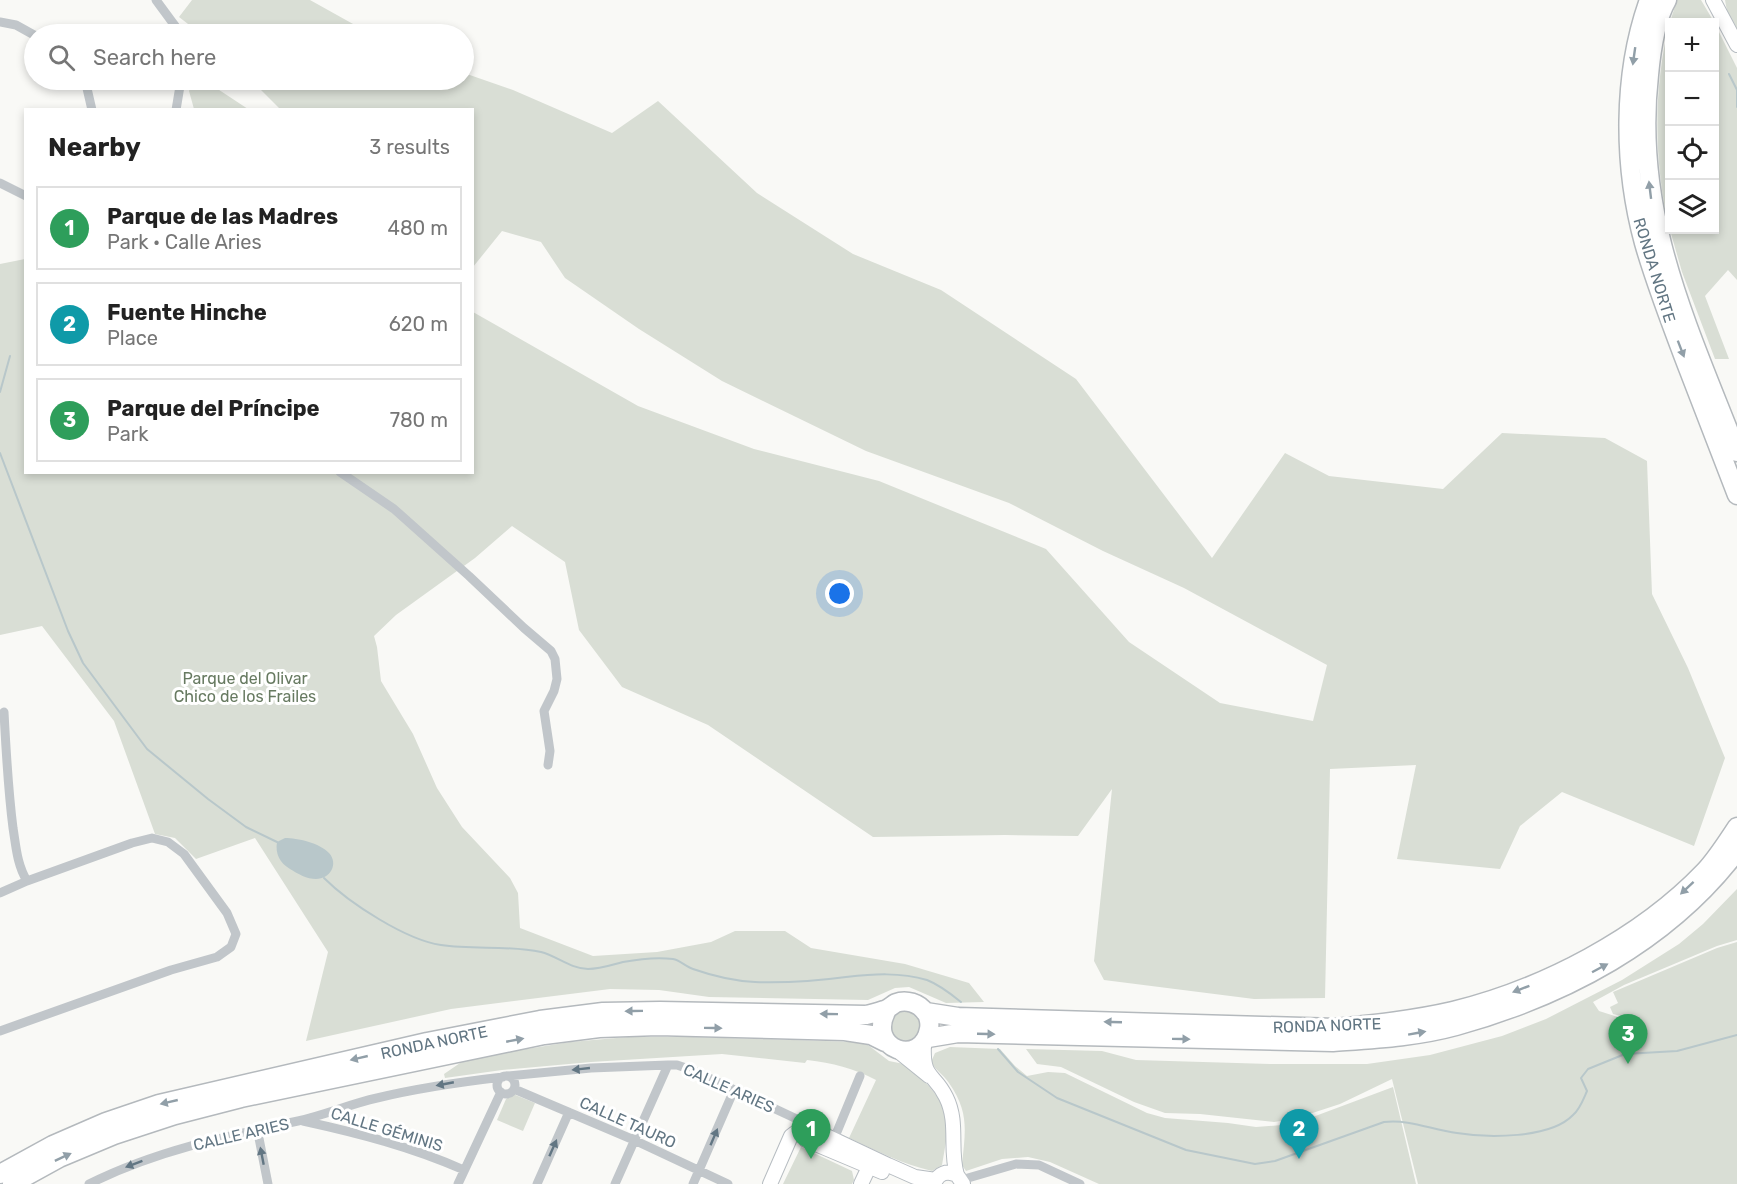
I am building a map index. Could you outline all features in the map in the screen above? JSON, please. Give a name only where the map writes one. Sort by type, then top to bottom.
[{"type":"highway","name":"RONDA NORTE","points":[[1649,0],[1637,38],[1631,77],[1630,161],[1635,200],[1644,242],[1662,301],[1737,495]]},
{"type":"highway","name":"RONDA NORTE","points":[[1667,0],[1650,57],[1646,99],[1645,141],[1651,196],[1662,250],[1680,308],[1737,453]]},
{"type":"highway","name":"RONDA NORTE","points":[[0,1174],[53,1145],[106,1122],[159,1104],[427,1042],[540,1020],[603,1012],[866,1015],[887,1010],[896,1003],[907,1002],[918,1005],[926,1012],[958,1017],[1336,1028],[1395,1022],[1454,1010],[1526,987],[1588,957],[1626,934],[1679,895],[1706,870],[1737,827]]},
{"type":"highway","name":"RONDA NORTE","points":[[12,1184],[114,1135],[175,1115],[285,1088],[544,1035],[599,1028],[658,1026],[845,1031],[871,1035],[892,1046],[913,1050],[926,1041],[958,1033],[1334,1042],[1394,1037],[1454,1026],[1534,1001],[1605,966],[1641,943],[1697,898],[1737,851]]},
{"type":"highway","points":[[887,1010],[881,1020],[881,1030],[892,1046]]},
{"type":"highway","points":[[926,1012],[930,1025],[926,1041]]},
{"type":"main road","points":[[1716,2],[1737,45]]},
{"type":"main road","points":[[926,1041],[925,1068],[932,1080]]},
{"type":"main road","points":[[892,1046],[932,1080],[946,1096],[953,1118],[952,1180]]},
{"type":"main road","points":[[770,1184],[791,1136],[808,1130]]},
{"type":"main road","name":"CALLE ARIES","points":[[909,1184],[870,1162],[834,1139],[808,1130],[802,1134],[806,1140],[870,1162],[915,1176],[952,1180]]},
{"type":"main road","points":[[861,1184],[870,1162]]},
{"type":"street","points":[[156,0],[174,24]]},
{"type":"street","points":[[0,22],[16,25],[24,29]]},
{"type":"street","points":[[87,90],[92,108]]},
{"type":"street","points":[[176,108],[179,90]]},
{"type":"street","points":[[0,183],[24,195]]},
{"type":"street","points":[[343,474],[394,509],[551,651],[555,659],[557,679],[544,711],[550,751],[548,765]]},
{"type":"street","points":[[4,712],[7,782],[17,854],[27,881]]},
{"type":"street","points":[[0,893],[132,843],[152,838],[168,842],[184,854],[227,913],[236,934],[231,947],[217,957],[171,970],[0,1030]]},
{"type":"street","points":[[615,1184],[668,1065]]},
{"type":"street","name":"CALLE ARIES","points":[[89,1184],[109,1179],[174,1149],[257,1128],[300,1120],[376,1098],[456,1082],[591,1068],[677,1065],[801,1120],[808,1130]]},
{"type":"street","points":[[834,1139],[860,1076]]},
{"type":"street","points":[[505,1077],[513,1080],[514,1089],[510,1093],[501,1092],[497,1085],[499,1080],[505,1077]]},
{"type":"street","name":"CALLE TAURO","points":[[514,1089],[634,1140],[728,1184]]},
{"type":"street","points":[[693,1184],[734,1090]]},
{"type":"street","points":[[458,1184],[501,1092]]},
{"type":"street","points":[[537,1184],[569,1112]]},
{"type":"street","name":"CALLE GÉMINIS","points":[[300,1120],[387,1142],[464,1170]]},
{"type":"street","points":[[257,1128],[268,1184]]},
{"type":"street","points":[[952,1180],[1016,1164],[1039,1165],[1061,1180],[1080,1184]]},
{"type":"green space","points":[[192,0],[310,0],[353,24],[188,24],[179,17]]},
{"type":"green space","points":[[1677,0],[1701,0],[1712,18],[1671,18]]},
{"type":"green space","points":[[1725,0],[1737,0],[1737,35],[1727,11]]},
{"type":"green space","points":[[1719,32],[1737,68],[1737,280],[1728,270],[1705,296],[1729,359],[1715,359],[1682,272],[1671,234],[1719,234]]},
{"type":"green space","points":[[1665,45],[1665,208],[1660,178],[1657,126]]},
{"type":"green space","name":"Parque del Olivar Chico de los Frailes","points":[[474,76],[513,90],[612,133],[658,101],[757,193],[853,254],[941,290],[1076,379],[1212,558],[1285,453],[1329,476],[1443,489],[1502,433],[1605,438],[1647,461],[1652,594],[1688,668],[1725,758],[1694,846],[1562,792],[1520,826],[1500,869],[1397,859],[1416,765],[1330,769],[1325,998],[1254,999],[1104,980],[1094,961],[1112,789],[1078,836],[873,837],[708,725],[622,687],[579,630],[565,562],[512,526],[475,558],[396,615],[374,636],[381,681],[413,734],[437,788],[462,827],[510,878],[518,893],[520,928],[593,956],[657,952],[711,942],[735,931],[785,931],[811,948],[905,964],[969,983],[984,1002],[946,1003],[909,987],[895,988],[868,1000],[709,997],[659,990],[610,989],[451,1009],[306,1041],[328,952],[255,838],[196,859],[175,838],[155,834],[114,721],[42,626],[0,635],[0,264],[24,259],[24,474],[474,474],[474,313],[638,406],[754,449],[879,481],[1046,549],[1129,642],[1220,703],[1313,721],[1327,665],[1184,588],[1103,551],[1009,503],[866,451],[722,381],[639,329],[565,278],[541,242],[502,231],[474,266],[474,108],[279,108],[261,90],[474,90]]},
{"type":"green space","points":[[219,90],[246,108],[194,108],[189,91]]},
{"type":"green space","points":[[1737,889],[1737,940],[1717,946],[1624,985],[1593,1002],[1599,1011],[1621,1018],[1613,1014],[1610,1007],[1618,1003],[1613,992],[1717,948],[1737,942],[1737,1184],[1418,1184],[1392,1079],[1340,1104],[1294,1119],[1274,1122],[1200,1114],[1165,1113],[1134,1102],[1061,1067],[1037,1064],[1026,1049],[1102,1051],[1136,1060],[1270,1064],[1367,1064],[1430,1055],[1502,1036],[1546,1019],[1622,980],[1679,944],[1703,924]]},
{"type":"green space","points":[[906,1011],[917,1016],[922,1027],[917,1038],[906,1043],[895,1038],[890,1027],[895,1016]]},
{"type":"green space","points":[[628,1037],[857,1042],[868,1045],[889,1061],[904,1064],[928,1085],[941,1101],[948,1130],[942,1165],[932,1171],[910,1165],[849,1138],[876,1080],[851,1069],[826,1063],[807,1060],[805,1063],[722,1054],[591,1062],[445,1078],[444,1074],[463,1061],[501,1053],[570,1042]]},
{"type":"green space","points":[[950,1047],[1000,1049],[1027,1076],[1048,1072],[1065,1073],[1147,1113],[1165,1118],[1256,1127],[1294,1124],[1393,1087],[1416,1184],[1099,1184],[1050,1162],[1028,1157],[1002,1159],[966,1171],[962,1165],[965,1123],[963,1113],[956,1094],[931,1062],[935,1053]]},
{"type":"green space","points":[[513,1094],[535,1103],[523,1131],[497,1120],[506,1099]]},
{"type":"green space","points":[[801,1147],[852,1171],[854,1180],[852,1184],[783,1184]]},
{"type":"shaded area","points":[[285,838],[308,842],[325,849],[332,857],[332,870],[321,878],[313,879],[286,867],[279,858],[277,850],[277,842]]},
{"type":"waterway","points":[[1729,74],[1737,90],[1737,107]]},
{"type":"waterway","points":[[0,392],[10,356]]},
{"type":"waterway","points":[[0,453],[68,631],[83,663],[147,749],[246,827],[277,842]]},
{"type":"waterway","points":[[324,878],[379,919],[411,936],[441,945],[529,950],[588,969],[642,959],[673,959],[708,974],[755,982],[876,975],[907,976],[932,982],[961,1002]]},
{"type":"waterway","points":[[998,1049],[1018,1072],[1057,1098],[1186,1150],[1255,1164],[1275,1161],[1384,1122],[1403,1122],[1448,1132],[1485,1136],[1518,1135],[1549,1129],[1563,1123],[1579,1107],[1587,1091],[1581,1078],[1588,1069],[1625,1054],[1677,1051],[1737,1035]]},
{"type":"place","name":"Parque del Príncipe","points":[[1628,1064]]},
{"type":"place","name":"Parque de las Madres","points":[[811,1159]]},
{"type":"place","name":"Fuente Hinche","points":[[1299,1159]]}]
